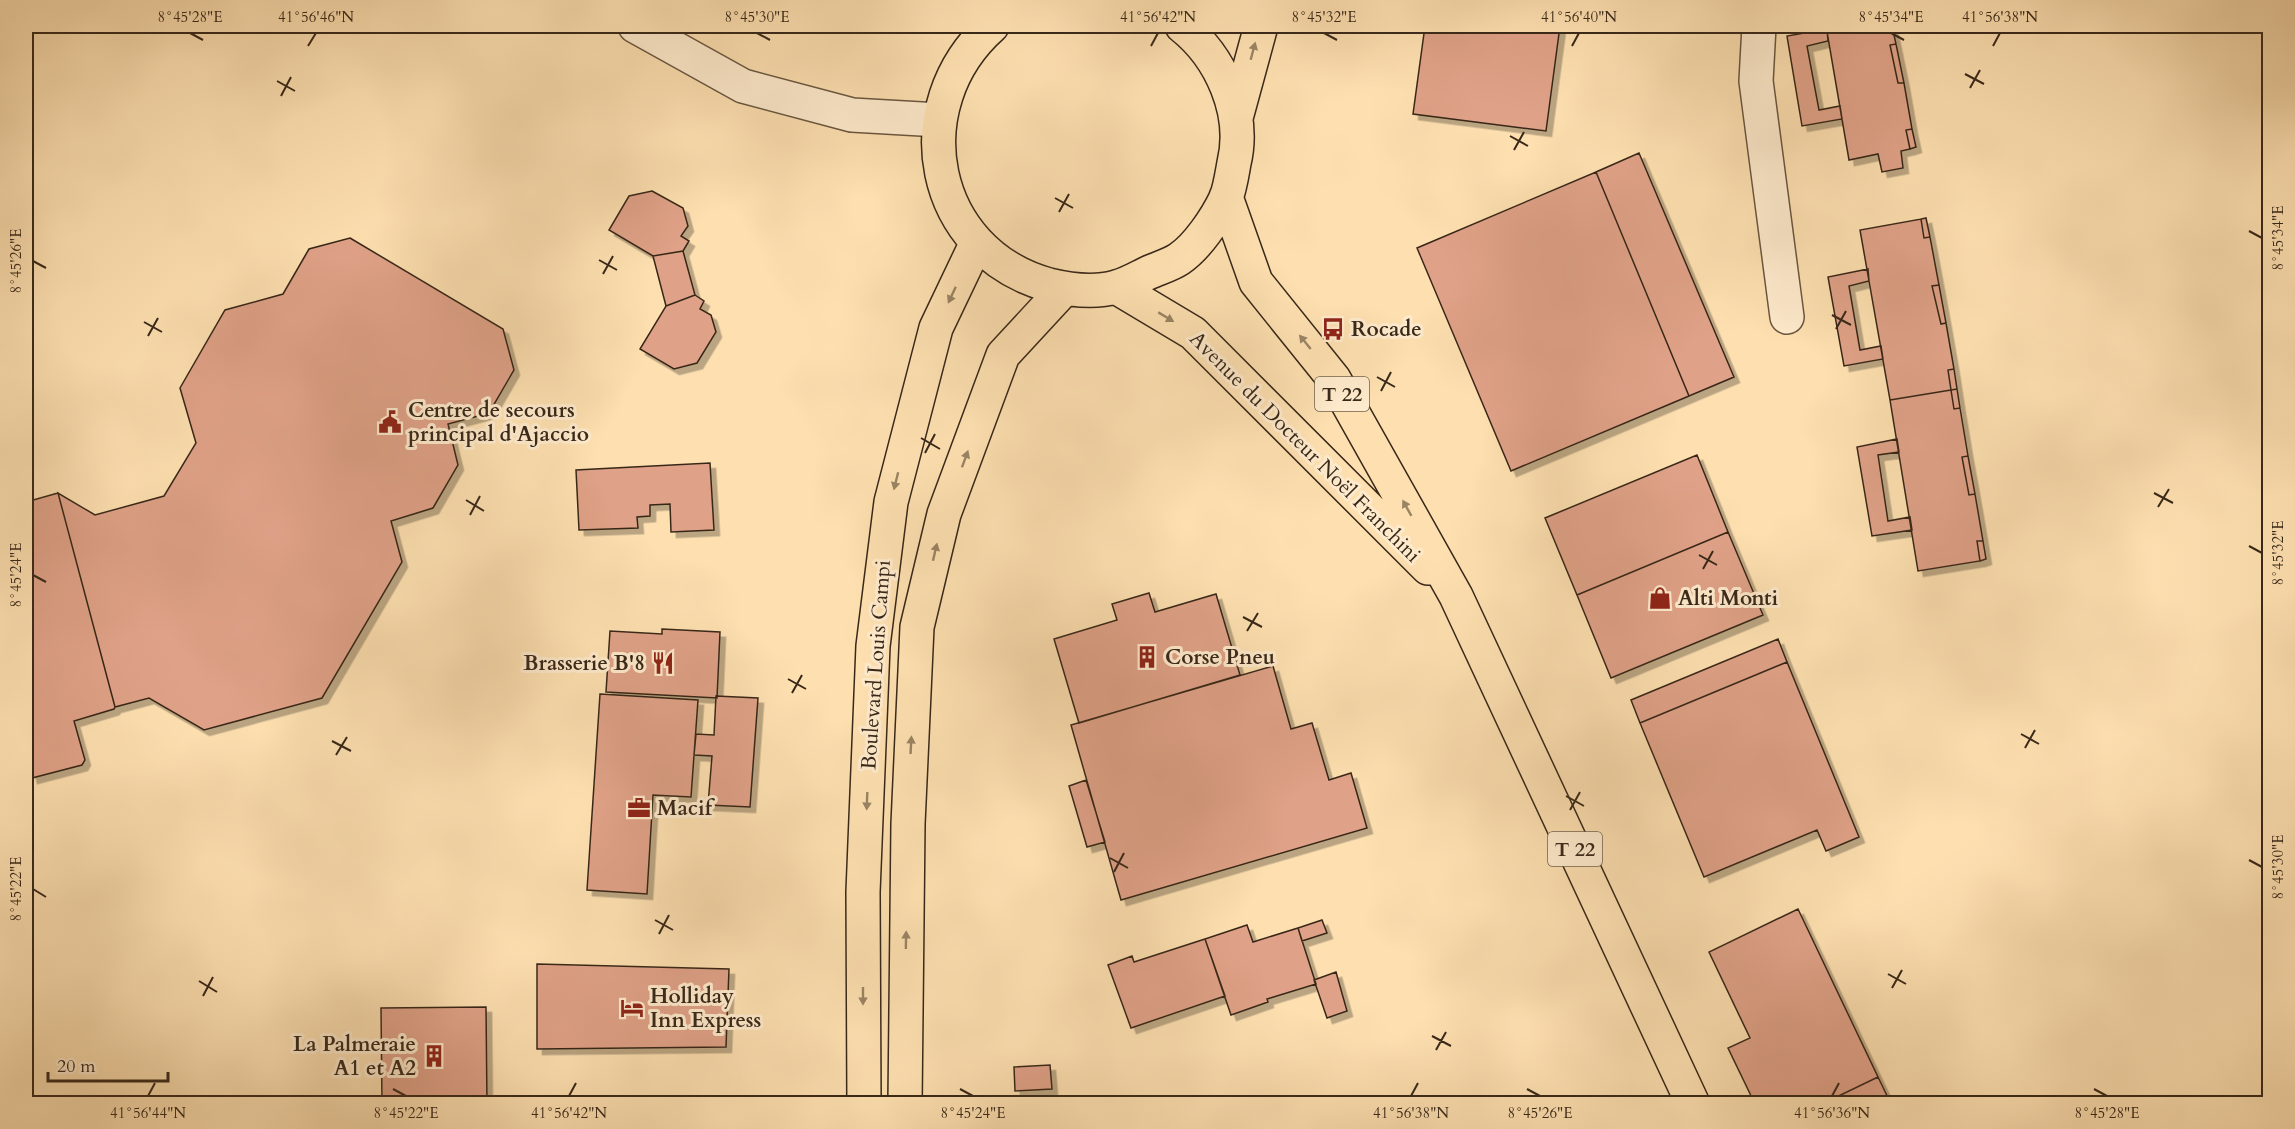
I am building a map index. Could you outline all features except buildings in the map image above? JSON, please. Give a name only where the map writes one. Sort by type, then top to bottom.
[{"type":"main road","points":[[981,30],[951,78],[939,120],[939,164],[952,206],[977,242],[1002,264],[1032,280],[1064,289],[1090,290],[1116,287],[1179,259],[1207,231],[1226,197],[1237,152],[1236,118],[1223,75],[1198,38],[1182,26]]},
{"type":"main road","points":[[1236,118],[1262,26]]},
{"type":"main road","name":"Avenue du Docteur Noël Franchini","points":[[1226,197],[1256,282],[1334,379],[1456,596],[1694,1104]]},
{"type":"main road","name":"Boulevard Louis Campi","points":[[864,1104],[863,892],[873,658],[891,502],[936,328],[977,242]]},
{"type":"main road","name":"Avenue du Docteur Noël Franchini","points":[[1116,287],[1192,333],[1456,596]]},
{"type":"main road","name":"Boulevard Louis Campi","points":[[904,1104],[908,824],[917,627],[944,514],[1004,356],[1064,289]]},
{"type":"street","points":[[635,26],[742,86],[852,115],[939,120]]},
{"type":"street","points":[[1759,26],[1756,81],[1787,317]]},
{"type":"place","name":"Rocade","points":[[1333,329]]},
{"type":"place","name":"Centre de secours principal d'Ajaccio","points":[[390,422]]},
{"type":"place","name":"Alti Monti","points":[[1660,598]]},
{"type":"place","name":"Corse Pneu","points":[[1147,657]]},
{"type":"place","name":"Brasserie B'8","points":[[663,663]]},
{"type":"place","name":"Macif","points":[[639,808]]},
{"type":"place","name":"Holliday Inn Express","points":[[632,1008]]},
{"type":"place","name":"La Palmeraie A1 et A2","points":[[434,1056]]}]
